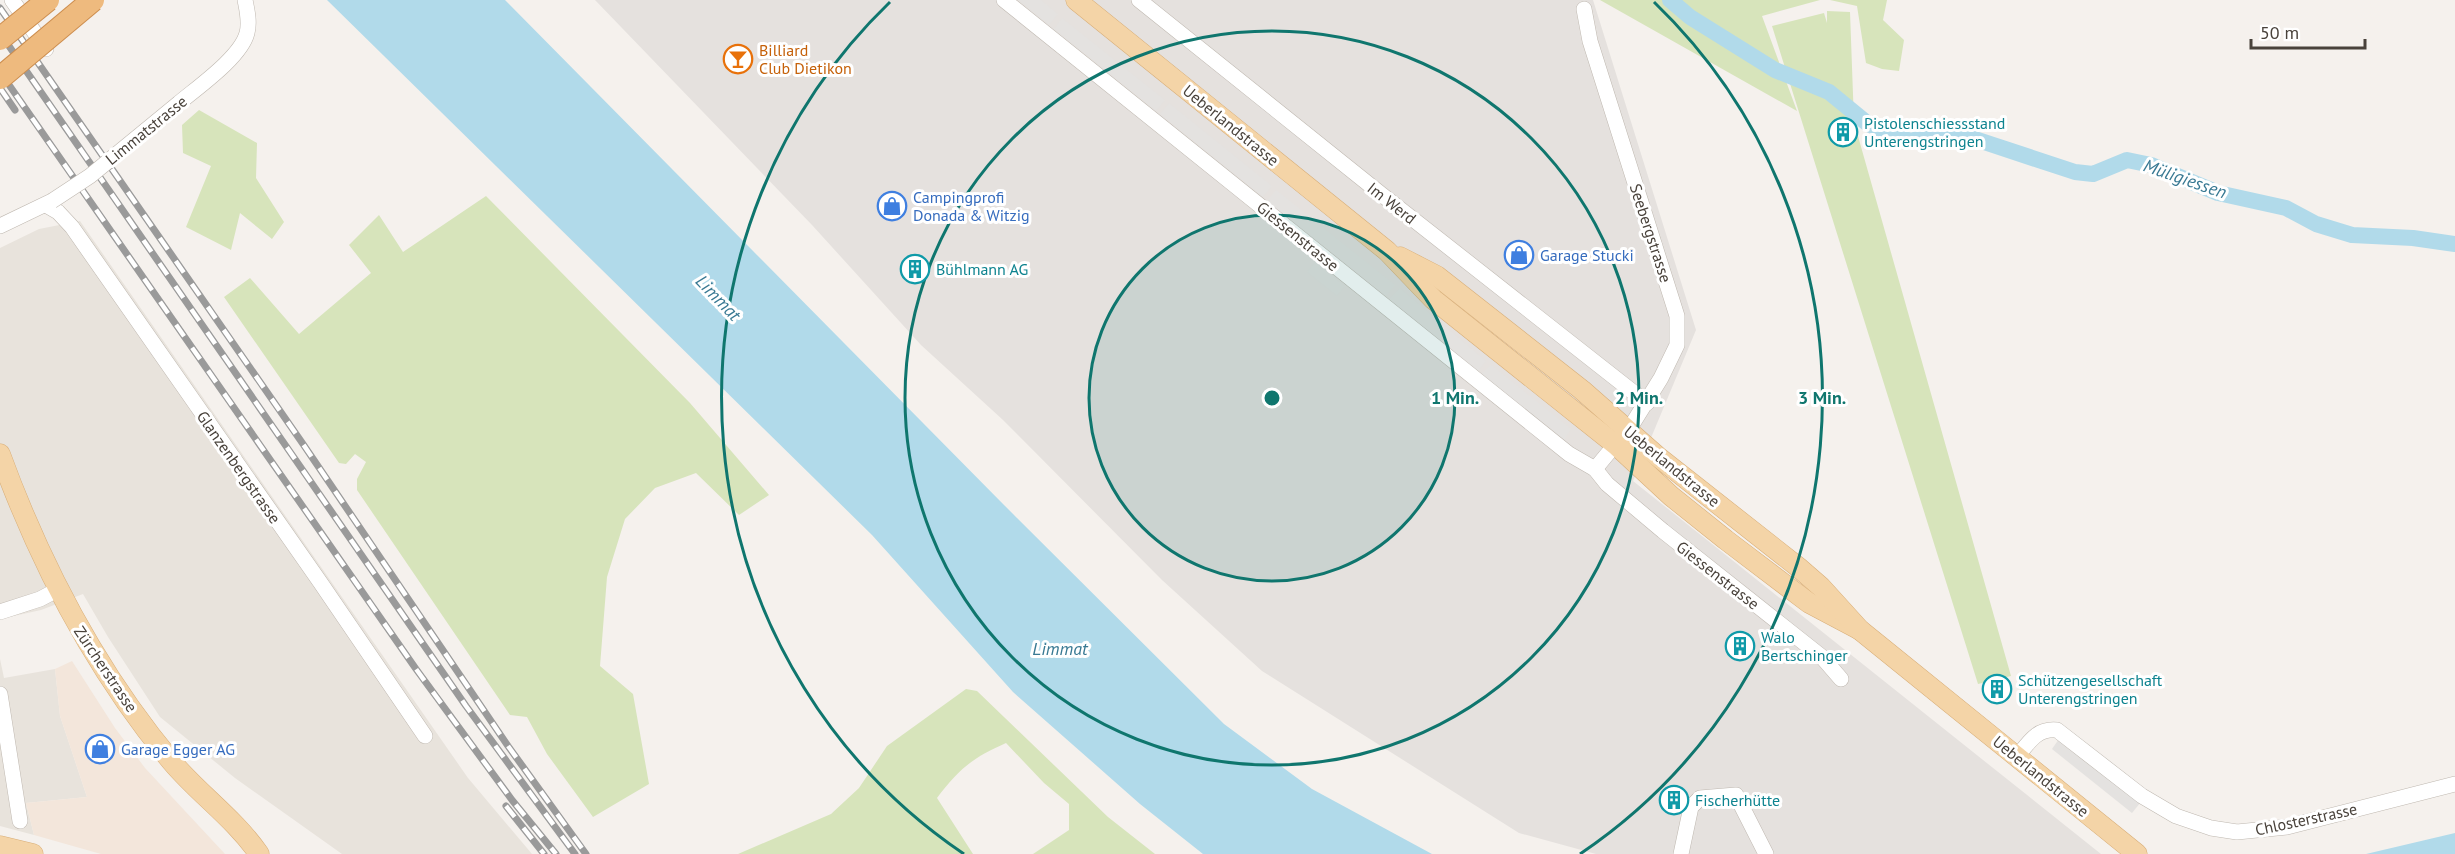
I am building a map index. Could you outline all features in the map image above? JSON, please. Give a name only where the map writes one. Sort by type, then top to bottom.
[{"type":"highway","points":[[0,39],[48,0]]},
{"type":"highway","points":[[0,78],[93,0]]},
{"type":"main road","name":"Ueberlandstrasse","points":[[1076,0],[1387,251],[1433,299],[1798,567],[1821,587],[1860,630],[2017,757],[2126,851]]},
{"type":"main road","name":"Zürcherstrasse","points":[[0,454],[23,515],[57,590],[88,644],[159,745],[187,779],[255,851]]},
{"type":"main road","points":[[0,846],[33,854]]},
{"type":"street","points":[[12,0],[47,51]]},
{"type":"street","name":"Limmatstrasse","points":[[0,226],[49,203],[90,176],[179,103],[241,46],[247,33],[248,16],[245,0]]},
{"type":"street","name":"Giessenstrasse","points":[[1004,0],[1551,440],[1595,469],[1607,484],[1655,524],[1822,657],[1841,680]]},
{"type":"street","name":"Im Werd","points":[[1139,0],[1647,403]]},
{"type":"street","name":"Seebergstrasse","points":[[1584,9],[1590,41],[1677,316],[1677,345],[1647,403],[1621,438]]},
{"type":"street","name":"Glanzenbergstrasse","points":[[49,203],[72,227],[425,736]]},
{"type":"street","points":[[1595,469],[1621,438]]},
{"type":"street","points":[[0,612],[40,599],[57,590]]},
{"type":"street","points":[[0,694],[20,821]]},
{"type":"street","name":"Chlosterstrasse","points":[[2017,757],[2038,733],[2046,729],[2057,729],[2142,796],[2176,816],[2211,828],[2237,832],[2287,826],[2455,784]]},
{"type":"street","points":[[1682,854],[1691,807],[1700,798],[1736,795],[1766,854]]},
{"type":"shaded area","points":[[595,0],[1593,0],[1696,330],[1633,481],[2101,854],[1596,854],[1519,833],[1262,671],[1162,580],[1003,420],[921,345],[812,225]]},
{"type":"shaded area","points":[[1018,0],[1041,0],[1058,14],[1049,25]]},
{"type":"shaded area","points":[[1062,18],[1165,100],[1156,111],[1054,29]]},
{"type":"shaded area","points":[[1169,103],[1272,186],[1263,197],[1160,114]]},
{"type":"shaded area","points":[[1276,190],[1395,285],[1386,296],[1267,201]]},
{"type":"shaded area","points":[[80,221],[468,778],[532,854],[342,854],[235,778],[160,717],[83,594],[41,610],[0,619],[0,248],[39,229]]},
{"type":"shaded area","points":[[1315,262],[1345,286],[1337,296],[1307,272]]},
{"type":"shaded area","points":[[1400,288],[1486,361],[1479,373],[1388,300]]},
{"type":"shaded area","points":[[1491,365],[1571,429],[1564,440],[1481,374]]},
{"type":"shaded area","points":[[0,659],[4,678],[55,669],[60,716],[87,797],[26,803],[34,835],[0,826]]},
{"type":"shaded area","name":"Garage Egger AG","points":[[72,661],[115,728],[145,768],[225,854],[101,854],[34,835],[26,803],[87,797],[60,716],[55,669]]},
{"type":"shaded area","points":[[2059,739],[2140,803],[2132,813],[2052,749]]},
{"type":"green space","points":[[1600,0],[1820,0],[1762,16],[1797,111]]},
{"type":"green space","points":[[1830,0],[1887,0],[1883,20],[1904,40],[1899,71],[1882,69],[1866,63],[1857,6]]},
{"type":"green space","points":[[1827,11],[1850,12],[1854,122],[2011,676],[1978,684],[1772,26],[1824,13],[1827,23]]},
{"type":"green space","points":[[199,110],[257,143],[256,178],[284,222],[272,239],[240,213],[231,250],[186,227],[211,166],[183,153],[182,125]]},
{"type":"green space","points":[[486,196],[690,403],[769,495],[739,515],[696,473],[655,488],[625,519],[607,577],[600,666],[633,694],[649,784],[593,817],[547,754],[527,717],[510,715],[357,490],[357,479],[366,462],[355,454],[346,464],[339,463],[224,297],[250,278],[299,334],[371,273],[349,245],[379,215],[403,252]]},
{"type":"green space","points":[[966,689],[977,691],[1108,817],[1155,854],[1033,854],[1069,830],[1069,804],[1044,783],[1006,743],[967,765],[937,798],[973,854],[738,854],[831,814],[859,788],[887,746]]},
{"type":"water","name":"Limmat","points":[[327,0],[505,0],[1224,724],[1312,789],[1432,854],[1203,854],[1140,804],[1013,692],[872,535]]},
{"type":"water","points":[[2455,833],[2455,854],[2366,854]]},
{"type":"waterway","name":"Müligiessen","points":[[1670,0],[1690,17],[1775,70],[1829,92],[1868,124],[1910,141],[1942,133],[1969,137],[2075,172],[2093,174],[2127,160],[2151,165],[2218,193],[2286,208],[2316,224],[2352,235],[2413,238],[2455,244]]},
{"type":"railway","points":[[0,8],[303,444],[508,746],[586,854]]},
{"type":"railway","points":[[0,33],[466,706],[575,854]]},
{"type":"railway","points":[[0,72],[416,669],[512,800],[556,854]]},
{"type":"railway","points":[[0,88],[15,110]]},
{"type":"railway","points":[[506,806],[544,854]]},
{"type":"place","name":"Billiard Club Dietikon","points":[[738,59]]},
{"type":"place","name":"Pistolenschiessstand Unterengstringen","points":[[1843,132]]},
{"type":"place","name":"Campingprofi Donada & Witzig","points":[[892,206]]},
{"type":"place","name":"Garage Stucki","points":[[1519,255]]},
{"type":"place","name":"Bühlmann AG","points":[[915,269]]},
{"type":"place","name":"Walo Bertschinger","points":[[1740,646]]},
{"type":"place","name":"Schützengesellschaft Unterengstringen","points":[[1997,689]]},
{"type":"place","name":"Garage Egger AG","points":[[100,749]]},
{"type":"place","name":"Fischerhütte","points":[[1674,800]]}]
